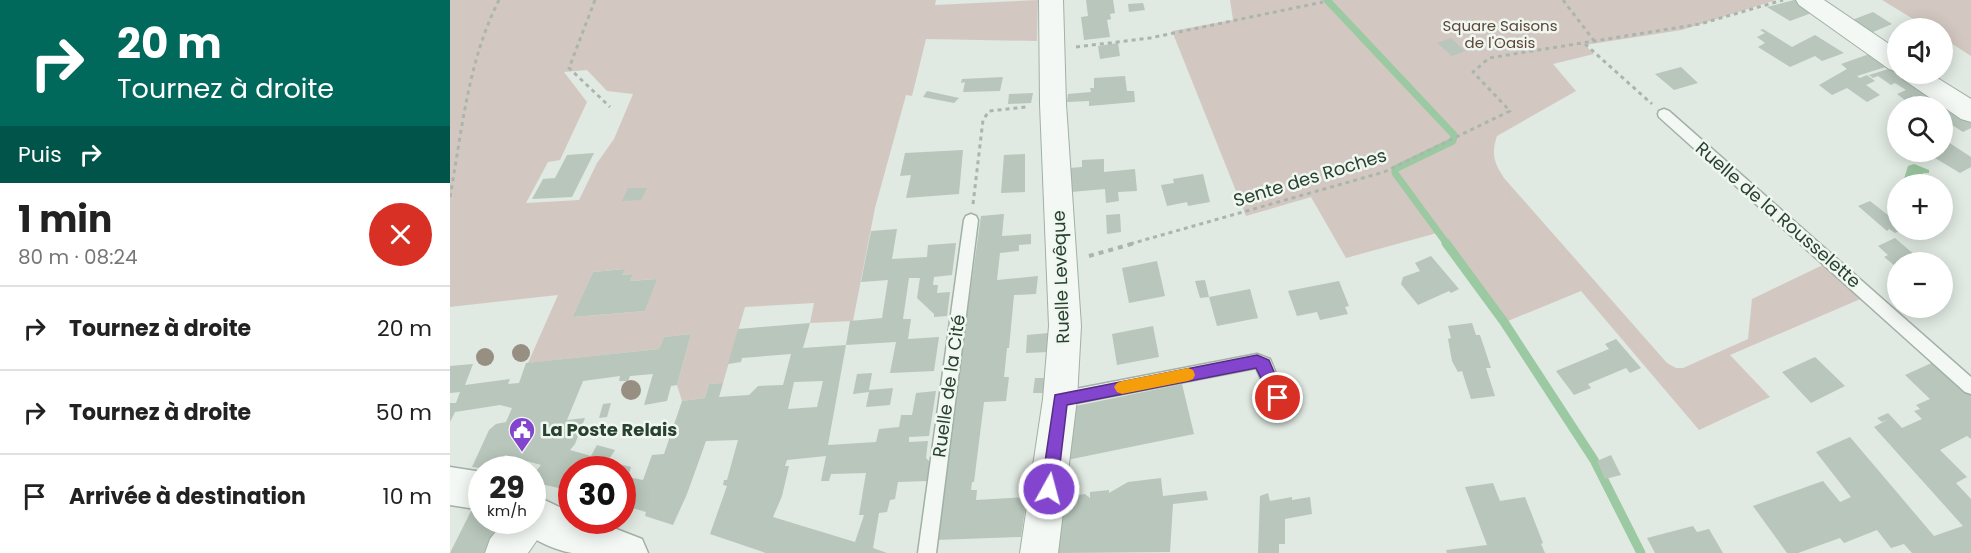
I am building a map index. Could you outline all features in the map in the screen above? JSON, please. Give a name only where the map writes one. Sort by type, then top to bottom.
[{"type":"street","name":"Ruelle Levêque","points":[[1039,553],[1060,399],[1065,326],[1053,105],[1051,0]]},
{"type":"street","points":[[1808,0],[1887,55]]},
{"type":"street","points":[[1928,84],[1971,112]]},
{"type":"street","points":[[450,486],[468,489]]},
{"type":"street","points":[[546,523],[628,553]]},
{"type":"street","points":[[504,553],[518,534]]},
{"type":"lane","name":"Ruelle de la Rousselette","points":[[1664,114],[1971,387]]},
{"type":"lane","name":"Ruelle de la Cité","points":[[927,553],[971,220]]},
{"type":"lane","points":[[1060,399],[1257,361],[1264,364],[1284,412]]},
{"type":"path","points":[[450,197],[482,39],[491,13],[499,0]]},
{"type":"path","points":[[595,0],[569,68],[610,107]]},
{"type":"path","points":[[1563,0],[1595,42]]},
{"type":"path","name":"Sente des Roches","points":[[1063,264],[1384,172],[1510,111],[1473,72],[1489,58],[1700,24],[1783,0]]},
{"type":"path","points":[[1051,51],[1150,38],[1323,2]]},
{"type":"path","points":[[1586,44],[1664,114]]},
{"type":"path","points":[[971,220],[983,120],[989,111],[1053,105]]},
{"type":"green space","points":[[450,0],[936,0],[935,5],[1038,0],[1037,41],[926,39],[912,96],[906,95],[875,208],[853,321],[810,323],[814,303],[745,307],[723,383],[709,384],[705,398],[682,401],[677,385],[691,334],[664,337],[659,349],[528,363],[558,295],[450,307]],"holes":[[[587,70],[607,91],[633,94],[614,139],[597,163],[579,200],[526,203],[548,162],[560,160],[587,102],[564,72]],[[624,269],[622,275],[633,274],[630,281],[656,279],[645,311],[574,317],[593,272]]]},
{"type":"green space","name":"Square Saisons de l'Oasis","points":[[1230,0],[1776,0],[1682,30],[1585,45],[1594,54],[1553,64],[1576,91],[1497,136],[1494,148],[1496,163],[1504,178],[1667,363],[1676,368],[1683,368],[1748,339],[1752,299],[1827,263],[1865,297],[1730,355],[1770,397],[1699,430],[1581,291],[1503,323],[1437,233],[1346,258],[1311,197],[1246,216],[1172,31],[1233,20]]},
{"type":"green space","points":[[1882,0],[1971,0],[1971,56],[1953,44],[1953,18],[1912,18]]},
{"type":"shaded area","points":[[1914,164],[1929,170],[1929,173],[1906,174],[1908,166]]},
{"type":"building","points":[[1086,0],[1113,0],[1115,13],[1110,14],[1111,19],[1107,20],[1110,37],[1084,40],[1081,17],[1088,16]]},
{"type":"building","points":[[1800,0],[1817,11],[1790,21],[1767,7]]},
{"type":"building","points":[[1143,3],[1145,10],[1129,12],[1128,4]]},
{"type":"building","points":[[1873,12],[1887,21],[1887,26],[1866,35],[1847,22]]},
{"type":"building","points":[[1763,29],[1792,47],[1815,35],[1844,53],[1822,61],[1815,56],[1790,67],[1758,47],[1765,43],[1757,37],[1765,33],[1760,30]]},
{"type":"building","points":[[1451,38],[1465,51],[1452,56],[1437,43]]},
{"type":"building","points":[[1118,43],[1120,56],[1100,59],[1098,46]]},
{"type":"building","points":[[1875,52],[1887,61],[1887,67],[1857,76],[1860,78],[1867,75],[1875,81],[1866,85],[1880,95],[1867,102],[1847,88],[1832,95],[1819,85],[1847,69],[1841,64]]},
{"type":"building","points":[[1681,67],[1698,83],[1674,90],[1655,74]]},
{"type":"building","points":[[1887,69],[1887,82],[1878,76],[1873,78],[1869,75]]},
{"type":"building","points":[[1125,76],[1127,91],[1134,91],[1135,102],[1089,106],[1089,101],[1067,102],[1068,94],[1091,92],[1090,88],[1094,88],[1094,78]]},
{"type":"building","points":[[1003,77],[1000,91],[963,92],[965,82],[961,83],[962,79]]},
{"type":"building","points":[[1897,84],[1920,84],[1939,96],[1900,96],[1897,94],[1906,90]]},
{"type":"building","points":[[927,91],[959,98],[954,103],[923,97]]},
{"type":"building","points":[[1033,93],[1031,103],[1008,104],[1009,94]]},
{"type":"building","points":[[1953,105],[1971,117],[1971,128],[1963,132],[1953,126]]},
{"type":"building","points":[[1953,145],[1971,157],[1971,167],[1960,173],[1942,162],[1953,162]]},
{"type":"building","points":[[963,150],[959,194],[906,198],[911,175],[900,176],[905,153]]},
{"type":"building","points":[[594,153],[572,197],[532,199],[543,179],[555,178],[567,155]]},
{"type":"building","points":[[1025,154],[1025,192],[1001,193],[1004,155]]},
{"type":"building","points":[[1104,159],[1104,172],[1135,169],[1137,191],[1118,192],[1119,201],[1106,203],[1105,189],[1071,192],[1070,168],[1082,167],[1082,160]]},
{"type":"building","points":[[1203,174],[1210,202],[1188,206],[1187,202],[1167,206],[1161,185],[1174,183],[1173,179]]},
{"type":"building","points":[[628,188],[647,188],[641,200],[622,201]]},
{"type":"building","points":[[1870,201],[1887,214],[1887,231],[1858,206]]},
{"type":"building","points":[[1004,214],[1002,236],[1031,234],[1031,244],[1019,245],[1019,251],[1000,253],[997,280],[1038,276],[1036,294],[1014,295],[1004,377],[1009,377],[1006,401],[984,402],[971,490],[977,490],[976,500],[1027,497],[1021,537],[935,540],[981,216]]},
{"type":"building","points":[[1120,214],[1121,232],[1107,234],[1106,215]]},
{"type":"building","points":[[897,229],[892,259],[927,257],[928,245],[956,243],[952,275],[934,277],[933,285],[938,285],[937,293],[950,292],[947,316],[934,317],[934,314],[917,298],[920,278],[909,278],[903,319],[911,319],[908,339],[939,337],[934,371],[890,373],[896,342],[846,345],[850,321],[882,318],[888,280],[861,282],[871,231]]},
{"type":"building","points":[[1891,240],[1897,240],[1911,252],[1887,252],[1887,254],[1878,246]]},
{"type":"building","points":[[1431,256],[1459,289],[1418,305],[1401,284],[1403,277],[1420,271],[1415,263]]},
{"type":"building","points":[[1157,261],[1165,296],[1129,303],[1122,268]]},
{"type":"building","points":[[625,269],[622,275],[633,274],[630,281],[657,279],[645,311],[573,317],[593,272]]},
{"type":"building","points":[[1205,280],[1209,297],[1200,298],[1195,281]]},
{"type":"building","points":[[1339,281],[1349,306],[1345,307],[1348,314],[1320,320],[1317,312],[1297,316],[1288,291]]},
{"type":"building","points":[[1250,289],[1258,318],[1217,326],[1209,297]]},
{"type":"building","points":[[810,323],[803,348],[846,345],[828,445],[876,442],[879,429],[899,427],[901,415],[912,415],[916,393],[936,391],[929,436],[909,437],[909,442],[928,441],[926,458],[931,463],[928,481],[898,482],[895,499],[890,500],[887,512],[879,513],[873,548],[887,553],[766,553],[710,534],[727,486],[723,485],[724,480],[727,480],[738,440],[706,441],[673,525],[645,516],[646,512],[636,509],[636,479],[643,480],[652,455],[664,454],[682,401],[705,398],[709,384],[723,383],[719,397],[749,395],[758,386],[783,385],[791,354],[742,358],[741,362],[728,364],[738,329]],"holes":[[[823,381],[817,407],[788,409],[794,382]],[[826,456],[821,481],[829,481],[831,474],[866,473],[859,515],[864,515],[855,542],[773,517],[782,496],[789,466],[785,466],[787,460]]]},
{"type":"building","points":[[1472,323],[1476,335],[1480,335],[1491,368],[1486,368],[1495,396],[1471,399],[1462,371],[1458,372],[1452,361],[1448,326]]},
{"type":"building","points":[[1153,326],[1159,357],[1117,365],[1112,334]]},
{"type":"building","points":[[1048,333],[1048,352],[1026,353],[1027,335]]},
{"type":"building","points":[[691,334],[677,385],[671,386],[667,401],[644,405],[653,374],[630,376],[628,381],[619,381],[620,376],[583,381],[567,420],[585,418],[575,444],[570,450],[591,456],[558,456],[558,488],[546,485],[546,456],[477,456],[489,430],[496,424],[506,422],[512,408],[500,405],[455,412],[450,422],[450,403],[456,403],[460,392],[450,393],[450,366],[473,364],[465,385],[510,379],[508,384],[519,383],[526,363],[659,349],[664,337]]},
{"type":"building","points":[[1616,339],[1641,368],[1630,373],[1626,368],[1588,384],[1591,388],[1574,395],[1556,371],[1609,349],[1605,344]]},
{"type":"building","points":[[1815,357],[1845,386],[1811,403],[1782,372]]},
{"type":"building","points":[[1936,361],[1971,393],[1971,439],[1967,436],[1940,450],[1967,477],[1956,483],[1971,499],[1971,553],[1912,553],[1904,544],[1891,548],[1877,530],[1844,543],[1840,538],[1798,553],[1787,553],[1753,506],[1823,481],[1840,502],[1851,497],[1816,452],[1850,437],[1934,536],[1963,526],[1874,427],[1889,419],[1882,422],[1877,418],[1888,413],[1902,428],[1922,419],[1914,411],[1920,409],[1916,405],[1930,399],[1905,375]]},
{"type":"building","points":[[872,373],[869,390],[893,388],[890,405],[866,407],[869,392],[853,394],[857,374]]},
{"type":"building","points":[[1035,378],[1046,378],[1043,393],[1033,393]]},
{"type":"building","points":[[1182,384],[1194,434],[1067,460],[1071,407]]},
{"type":"building","points":[[611,403],[607,417],[599,418],[603,404]]},
{"type":"building","points":[[597,445],[615,450],[611,456],[591,456]]},
{"type":"building","points":[[1611,455],[1621,475],[1605,479],[1597,461]]},
{"type":"building","points":[[1161,478],[1163,496],[1206,491],[1208,500],[1173,504],[1170,552],[1054,553],[1057,517],[1063,517],[1063,497],[1085,494],[1090,498],[1090,492],[1109,490],[1109,493],[1128,482]]},
{"type":"building","points":[[1493,483],[1500,501],[1525,497],[1545,553],[1447,553],[1446,550],[1487,545],[1465,487]]},
{"type":"building","points":[[1268,493],[1270,501],[1310,497],[1312,514],[1285,519],[1285,544],[1279,544],[1279,553],[1258,553],[1260,496]]},
{"type":"building","points":[[468,517],[468,534],[495,534],[487,553],[450,553]]},
{"type":"building","points":[[1693,526],[1697,532],[1709,529],[1723,553],[1655,553],[1647,538]]},
{"type":"waterway","points":[[1327,0],[1454,135],[1453,141],[1395,169],[1395,173],[1447,244]]},
{"type":"waterway","points":[[1446,243],[1504,322],[1594,460],[1641,553]]},
{"type":"slow traffic","points":[[1122,387],[1188,375]]},
{"type":"place","name":"La Poste Relais","points":[[522,453]]},
{"type":"route","points":[[1049,489],[1060,399],[1257,361],[1264,364],[1278,398]]}]
